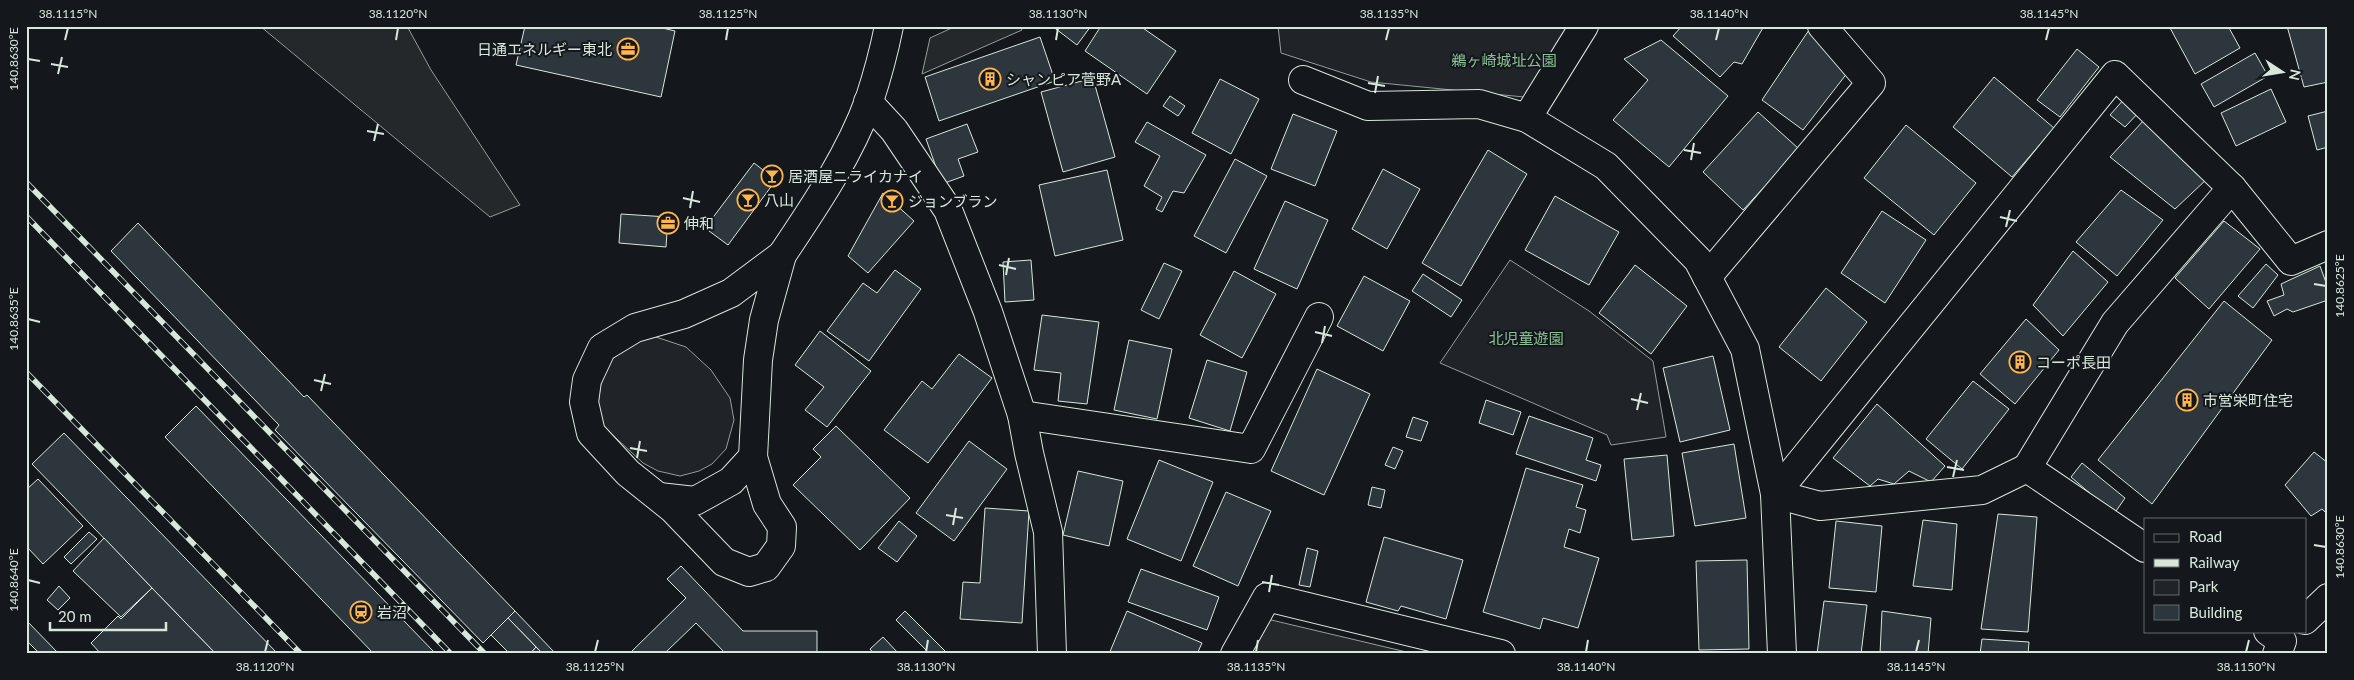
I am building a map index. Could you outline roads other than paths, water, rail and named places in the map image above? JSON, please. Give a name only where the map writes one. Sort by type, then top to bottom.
[{"type":"street","points":[[782,255],[731,293],[684,314],[635,328],[602,348],[587,380],[584,402],[591,433],[628,473],[674,509],[724,562],[749,572],[766,567],[781,546],[782,527],[767,504],[753,457],[759,352],[764,320],[782,255],[816,203],[846,150],[868,102],[889,26]]},
{"type":"street","points":[[1527,118],[1584,26]]},
{"type":"street","points":[[1707,277],[1871,83],[1822,26]]},
{"type":"street","points":[[1776,494],[2115,75],[2232,188],[2290,260],[2328,244]]},
{"type":"street","points":[[1304,80],[1368,106],[1479,104],[1527,118],[1606,166],[1698,260],[1745,349],[1776,494],[1782,654]]},
{"type":"street","points":[[868,102],[894,130],[948,210],[988,312],[1022,415],[1029,454],[1048,532],[1052,654]]},
{"type":"street","points":[[1776,494],[1820,506],[1982,490],[2027,468],[2115,323],[2232,188]]},
{"type":"street","points":[[1022,415],[1251,448],[1319,318]]},
{"type":"street","points":[[659,498],[695,501],[731,482],[753,457]]},
{"type":"street","points":[[2027,468],[2144,547]]},
{"type":"street","points":[[1235,654],[1268,597],[1501,654]]},
{"type":"street","points":[[2306,619],[2328,598]]},
{"type":"railway","points":[[26,182],[485,654]]},
{"type":"railway","points":[[26,216],[451,654]]},
{"type":"railway","points":[[26,372],[301,654]]},
{"type":"place","name":"日通エネルギー東北","points":[[628,49]]},
{"type":"place","name":"シャンピア菅野A","points":[[990,79]]},
{"type":"place","name":"居酒屋ニライカナイ","points":[[772,176]]},
{"type":"place","name":"八山","points":[[748,200]]},
{"type":"place","name":"ジョンブラン","points":[[892,201]]},
{"type":"place","name":"伸和","points":[[668,223]]},
{"type":"place","name":"コーポ長田","points":[[2020,362]]},
{"type":"place","name":"市営栄町住宅","points":[[2187,400]]},
{"type":"place","name":"岩沼","points":[[361,612]]},
{"type":"park label","name":"鵜ヶ崎城址公園","points":[[1504,60]]},
{"type":"park label","name":"北児童遊園","points":[[1526,338]]}]
